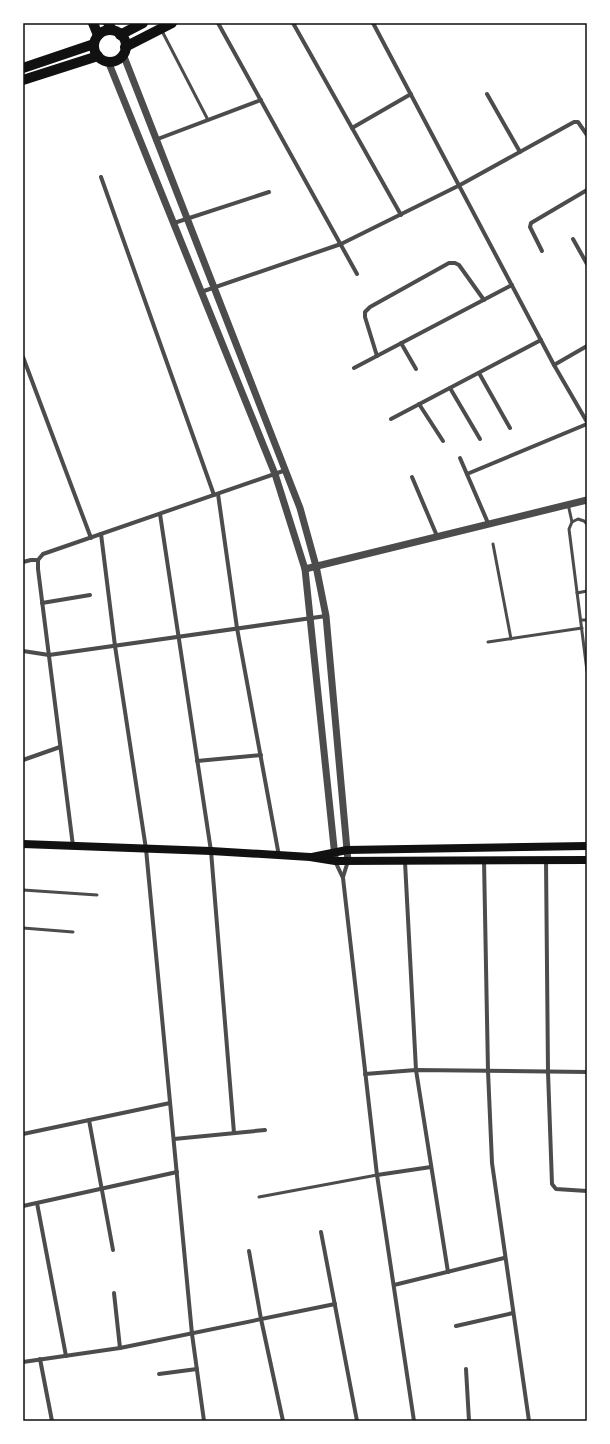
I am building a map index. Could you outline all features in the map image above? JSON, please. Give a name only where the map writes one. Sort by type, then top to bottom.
[{"type":"main road","points":[[94,23],[96,40],[95,51],[98,56],[108,61],[115,61],[124,51],[161,28],[172,23]]},
{"type":"main road","points":[[23,68],[96,40],[104,31],[143,23]]},
{"type":"main road","points":[[113,29],[124,40],[124,51]]},
{"type":"main road","points":[[23,80],[98,56]]},
{"type":"main road","points":[[23,844],[211,851],[310,857],[335,861],[405,862],[587,860]]},
{"type":"main road","points":[[310,857],[334,851],[347,850],[587,846]]},
{"type":"street","points":[[218,23],[358,274]]},
{"type":"street","points":[[293,23],[401,215]]},
{"type":"street","points":[[373,23],[554,365],[587,423],[467,474]]},
{"type":"street","points":[[124,51],[155,140],[287,470],[300,508],[316,566],[326,616],[348,861],[343,878]]},
{"type":"street","points":[[108,61],[275,474],[305,570],[335,861],[343,878],[377,1175],[414,1421]]},
{"type":"street","points":[[352,128],[411,94]]},
{"type":"street","points":[[487,94],[520,152]]},
{"type":"street","points":[[155,140],[261,100]]},
{"type":"street","points":[[202,292],[341,244],[460,185],[574,122],[578,122],[587,134]]},
{"type":"street","points":[[101,177],[216,494],[237,628],[279,856]]},
{"type":"street","points":[[542,251],[530,227],[531,223],[587,190]]},
{"type":"street","points":[[174,224],[269,192]]},
{"type":"street","points":[[573,239],[587,264]]},
{"type":"street","points":[[377,356],[365,317],[366,312],[370,307],[449,263],[455,262],[459,265],[484,300]]},
{"type":"street","points":[[354,368],[512,285]]},
{"type":"street","points":[[390,419],[541,340]]},
{"type":"street","points":[[401,343],[416,369]]},
{"type":"street","points":[[554,365],[587,346]]},
{"type":"street","points":[[23,358],[91,538]]},
{"type":"street","points":[[479,373],[510,428]]},
{"type":"street","points":[[450,388],[480,439]]},
{"type":"street","points":[[419,404],[443,441]]},
{"type":"street","points":[[460,458],[488,523]]},
{"type":"street","points":[[72,846],[38,560],[43,554],[287,470]]},
{"type":"street","points":[[412,477],[437,536]]},
{"type":"street","points":[[305,570],[488,523],[587,500]]},
{"type":"street","points":[[160,514],[211,851],[234,1133]]},
{"type":"street","points":[[101,534],[115,646],[146,849],[192,1334],[204,1421]]},
{"type":"street","points":[[23,562],[38,560]]},
{"type":"street","points":[[42,603],[90,595]]},
{"type":"street","points":[[23,651],[49,655],[326,616]]},
{"type":"street","points":[[23,760],[60,747]]},
{"type":"street","points":[[197,761],[261,755]]},
{"type":"street","points":[[484,860],[488,1071],[492,1163],[504,1258],[529,1421]]},
{"type":"street","points":[[546,860],[548,1072],[552,1184],[556,1189],[587,1190]]},
{"type":"street","points":[[405,862],[416,1070],[448,1272]]},
{"type":"street","points":[[365,1074],[416,1070],[587,1072]]},
{"type":"street","points":[[23,1134],[170,1103]]},
{"type":"street","points":[[89,1120],[113,1250]]},
{"type":"street","points":[[174,1139],[265,1130]]},
{"type":"street","points":[[377,1175],[431,1167]]},
{"type":"street","points":[[23,1206],[177,1172]]},
{"type":"street","points":[[37,1203],[66,1356]]},
{"type":"street","points":[[321,1232],[357,1421]]},
{"type":"street","points":[[249,1251],[282,1421]]},
{"type":"street","points":[[394,1285],[504,1258]]},
{"type":"street","points":[[114,1293],[120,1348]]},
{"type":"street","points":[[23,1362],[120,1348],[335,1304]]},
{"type":"street","points":[[456,1326],[513,1313]]},
{"type":"street","points":[[40,1359],[52,1421]]},
{"type":"street","points":[[159,1374],[197,1369]]},
{"type":"street","points":[[466,1369],[469,1421]]},
{"type":"lane","points":[[161,28],[208,120]]},
{"type":"lane","points":[[568,504],[572,522],[569,529],[587,671]]},
{"type":"lane","points":[[572,522],[578,519],[587,524]]},
{"type":"lane","points":[[493,544],[511,639]]},
{"type":"lane","points":[[577,593],[587,591]]},
{"type":"lane","points":[[581,620],[587,620]]},
{"type":"lane","points":[[488,642],[582,628]]},
{"type":"lane","points":[[23,890],[98,895]]},
{"type":"lane","points":[[23,928],[73,932]]},
{"type":"lane","points":[[259,1197],[377,1175]]}]
